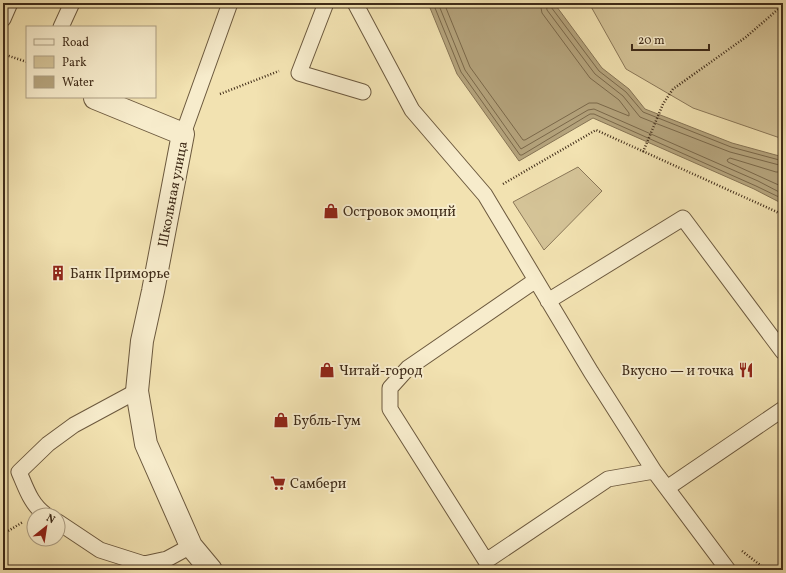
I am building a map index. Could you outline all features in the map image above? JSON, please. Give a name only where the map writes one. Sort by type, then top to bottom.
[{"type":"street","name":"Школьная улица","points":[[94,98],[183,134],[154,291],[142,341],[137,391],[146,444],[191,546],[211,570]]},
{"type":"lane","points":[[3,19],[10,3]]},
{"type":"lane","points":[[61,26],[72,3]]},
{"type":"lane","points":[[183,134],[230,3]]},
{"type":"lane","points":[[326,3],[299,73],[363,92]]},
{"type":"lane","points":[[355,3],[412,110],[485,195],[591,372],[654,471],[728,570]]},
{"type":"lane","points":[[548,301],[683,218],[783,352]]},
{"type":"lane","points":[[536,280],[408,368],[390,388],[390,409],[486,561],[608,479],[654,471]]},
{"type":"lane","points":[[37,507],[29,498],[19,472],[48,444],[74,426],[137,391]]},
{"type":"lane","points":[[667,488],[783,409]]},
{"type":"lane","points":[[66,527],[100,550],[144,564],[167,559],[191,546]]},
{"type":"path","points":[[643,152],[663,104],[673,89],[746,37],[783,5]]},
{"type":"path","points":[[194,105],[285,69],[308,48]]},
{"type":"path","points":[[3,54],[26,62]]},
{"type":"path","points":[[485,195],[596,130],[777,212],[783,218]]},
{"type":"green space","points":[[589,3],[783,3],[783,139],[693,108],[626,69]]},
{"type":"green space","points":[[578,167],[602,191],[544,250],[513,202]]},
{"type":"water","points":[[428,3],[554,3],[602,68],[629,89],[645,109],[732,143],[783,157],[783,204],[754,189],[593,118],[519,161],[457,74]]},
{"type":"place","name":"Островок эмоций","points":[[331,211]]},
{"type":"place","name":"Банк Приморье","points":[[58,273]]},
{"type":"place","name":"Читай-город","points":[[327,370]]},
{"type":"place","name":"Вкусно — и точка","points":[[746,370]]},
{"type":"place","name":"Бубль-Гум","points":[[281,420]]},
{"type":"place","name":"Самбери","points":[[278,483]]}]
